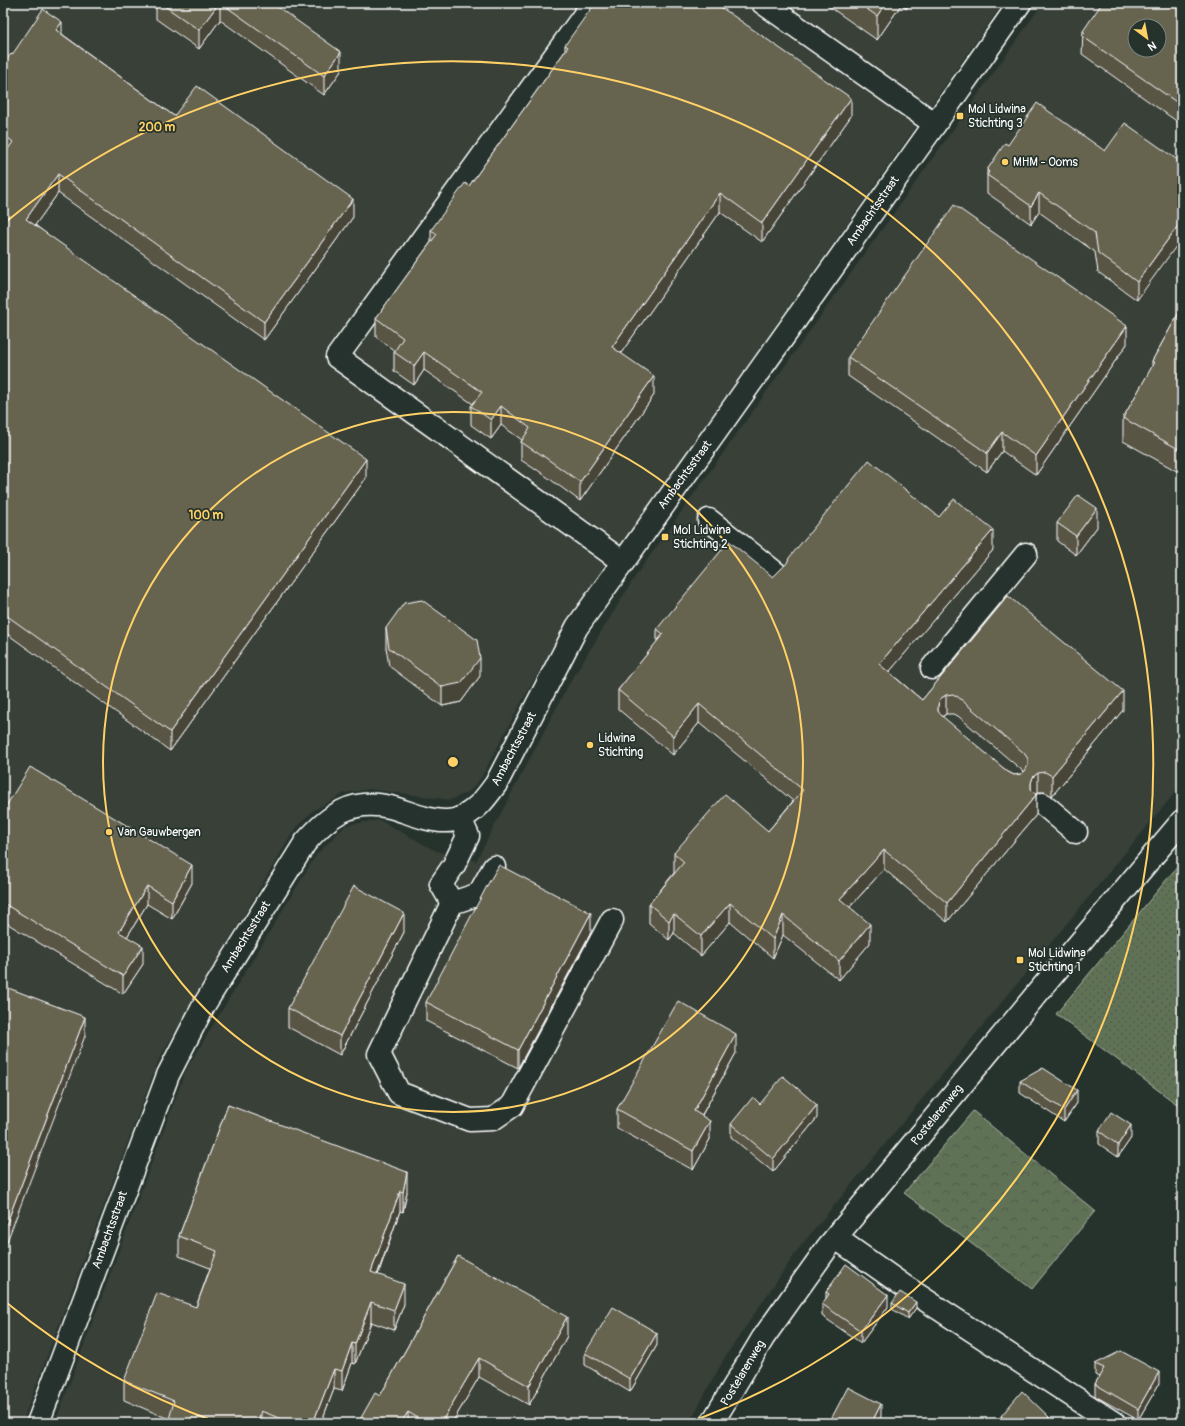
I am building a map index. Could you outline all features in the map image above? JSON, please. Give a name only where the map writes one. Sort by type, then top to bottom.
[{"type":"street","points":[[593,3],[337,357],[623,562]]},
{"type":"street","points":[[764,3],[935,124]]},
{"type":"street","name":"Ambachtsstraat","points":[[38,1423],[168,1074],[204,1005],[305,843],[318,828],[333,815],[352,806],[370,805],[390,807],[440,821],[460,818],[480,806],[496,784],[577,627],[1020,3]]},
{"type":"street","points":[[709,520],[777,574]]},
{"type":"street","points":[[932,668],[1026,554]]},
{"type":"street","points":[[1043,804],[1076,832]]},
{"type":"street","points":[[452,903],[441,884],[454,864],[468,836],[460,818]]},
{"type":"street","name":"Postelarenweg","points":[[712,1423],[763,1338],[836,1238],[1035,996],[1182,821]]},
{"type":"street","points":[[494,867],[479,894],[452,903],[379,1054],[399,1093],[470,1120],[493,1120],[512,1106],[612,920]]},
{"type":"street","points":[[836,1238],[904,1286],[1114,1423]]},
{"type":"shaded area","points":[[3,3],[1003,3],[568,620],[522,701],[481,778],[470,791],[451,800],[370,789],[345,793],[314,810],[296,827],[159,1059],[22,1423],[3,1423]]},
{"type":"shaded area","points":[[1043,3],[1182,3],[1182,784],[799,1248],[725,1357],[689,1423],[55,1423],[186,1070],[316,855],[346,825],[379,820],[436,851],[476,861],[569,684],[635,577]]},
{"type":"green space","points":[[1182,861],[1182,1108],[1056,1014]]},
{"type":"green space","points":[[973,1111],[1095,1211],[1032,1289],[904,1193]]},
{"type":"building","points":[[160,3],[219,3],[199,30]]},
{"type":"building","points":[[221,3],[272,3],[341,52],[324,76]]},
{"type":"building","points":[[595,3],[715,3],[851,98],[762,223],[720,193],[612,347],[654,376],[580,482],[521,442],[530,428],[501,406],[491,420],[471,406],[482,392],[424,352],[414,366],[394,352],[403,338],[376,318],[437,234],[431,230],[465,183],[469,186],[568,47],[565,45]]},
{"type":"building","points":[[858,3],[886,3],[877,16]]},
{"type":"building","points":[[1102,3],[1182,3],[1182,106],[1082,36],[1085,33],[1083,31]]},
{"type":"building","points":[[43,9],[62,22],[56,30],[174,116],[197,86],[353,199],[264,322],[58,174],[26,219],[366,459],[170,732],[3,613],[3,156],[13,142],[3,134],[3,64],[11,54],[12,55]]},
{"type":"building","points":[[1037,103],[1105,151],[1125,123],[1182,163],[1182,220],[1137,282],[1098,253],[1095,233],[1039,193],[1031,206],[987,175],[989,172],[987,170],[1005,143],[1008,145]]},
{"type":"building","points":[[954,205],[1127,326],[1036,456],[1002,432],[987,453],[848,357]]},
{"type":"building","points":[[1182,307],[1182,451],[1123,418],[1154,363],[1152,361]]},
{"type":"building","points":[[869,460],[939,517],[954,499],[993,530],[879,664],[922,700],[1008,596],[1123,691],[1052,776],[1045,772],[1038,773],[1033,777],[1031,789],[1036,795],[947,903],[884,850],[840,899],[870,924],[839,961],[783,915],[773,939],[730,903],[701,936],[674,914],[669,921],[649,904],[684,862],[674,853],[725,794],[768,831],[803,790],[699,704],[673,736],[618,690],[663,634],[657,629],[729,541],[773,577],[787,563],[789,558]],"holes":[[[953,694],[1024,753],[1028,759],[1028,765],[1025,771],[1021,774],[1014,775],[1008,772],[942,716],[938,711],[940,699],[946,695]]]},
{"type":"building","points":[[1078,495],[1097,508],[1076,536],[1057,523]]},
{"type":"building","points":[[422,600],[477,640],[480,658],[461,683],[442,687],[389,648],[386,628],[404,603]]},
{"type":"building","points":[[30,767],[192,865],[172,901],[147,886],[119,932],[143,946],[123,976],[3,903],[3,811]]},
{"type":"building","points":[[499,865],[591,913],[518,1050],[426,1002]]},
{"type":"building","points":[[354,886],[404,913],[340,1036],[288,1008]]},
{"type":"building","points":[[3,986],[85,1017],[3,1233]]},
{"type":"building","points":[[678,1001],[736,1034],[694,1111],[710,1121],[693,1151],[617,1109]]},
{"type":"building","points":[[1043,1068],[1077,1090],[1064,1110],[1020,1081]]},
{"type":"building","points":[[783,1076],[817,1105],[773,1159],[731,1124],[753,1097],[760,1104]]},
{"type":"building","points":[[228,1105],[407,1172],[403,1192],[400,1191],[371,1272],[404,1284],[394,1310],[371,1302],[355,1344],[352,1343],[342,1371],[334,1369],[313,1423],[292,1423],[261,1411],[257,1423],[168,1423],[174,1401],[124,1381],[157,1293],[196,1307],[217,1251],[179,1236]]},
{"type":"building","points":[[1111,1112],[1131,1125],[1118,1145],[1099,1131]]},
{"type":"building","points":[[458,1256],[567,1317],[529,1386],[479,1358],[441,1423],[426,1423],[408,1412],[401,1423],[358,1423],[375,1393],[380,1396]]},
{"type":"building","points":[[846,1264],[888,1295],[861,1331],[822,1304],[829,1294],[826,1292]]},
{"type":"building","points":[[900,1292],[916,1302],[908,1313],[892,1303]]},
{"type":"building","points":[[613,1307],[657,1333],[630,1379],[585,1353]]},
{"type":"building","points":[[1121,1351],[1159,1372],[1138,1409],[1095,1384],[1104,1368],[1095,1364]]},
{"type":"building","points":[[848,1387],[881,1404],[872,1422],[875,1423],[829,1423]]},
{"type":"building","points":[[1022,1391],[1049,1417],[1043,1423],[1010,1423],[1001,1416]]},
{"type":"place","name":"Mol Lidwina Stichting 3","points":[[960,116]]},
{"type":"place","name":"MHM - Ooms","points":[[1005,162]]},
{"type":"place","name":"Mol Lidwina Stichting 2","points":[[665,537]]},
{"type":"place","name":"Lidwina Stichting","points":[[590,745]]},
{"type":"place","name":"Van Gauwbergen","points":[[109,832]]},
{"type":"place","name":"Mol Lidwina Stichting 1","points":[[1020,960]]}]
